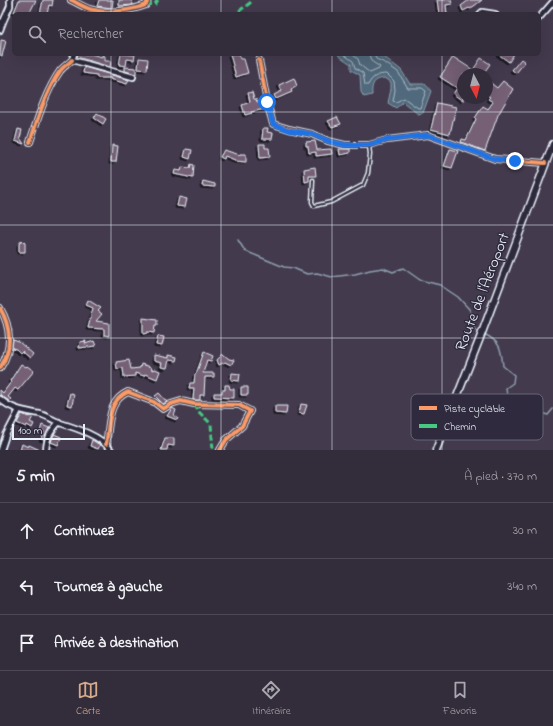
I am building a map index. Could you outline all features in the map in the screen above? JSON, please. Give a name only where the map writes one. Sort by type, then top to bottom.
[{"type":"main road","name":"Route de l'Aéroport","points":[[458,394],[553,144]]},
{"type":"main road","name":"Route de l'Aéroport","points":[[436,450],[440,440]]},
{"type":"street","points":[[0,30],[1,22],[10,6],[10,0]]},
{"type":"street","points":[[71,0],[94,10],[103,12]]},
{"type":"street","points":[[113,12],[139,8],[146,5],[148,0]]},
{"type":"street","points":[[541,16],[553,2]]},
{"type":"street","points":[[30,142],[53,84],[61,70],[72,60],[73,56]]},
{"type":"street","points":[[72,60],[133,76]]},
{"type":"street","points":[[259,60],[273,124],[289,130],[312,134],[328,141],[345,145],[369,145],[387,140],[428,135],[495,159],[545,163]]},
{"type":"street","points":[[0,308],[9,331],[10,344],[0,368]]},
{"type":"street","points":[[106,444],[114,401],[120,395],[128,392],[154,402],[163,409],[171,404],[181,401],[194,404],[239,405],[250,411],[242,426],[226,440],[220,450]]},
{"type":"street","points":[[0,399],[19,410],[41,414],[75,427],[106,444],[111,450]]},
{"type":"street","points":[[1,450],[6,434],[19,410]]},
{"type":"street","points":[[46,450],[47,439],[52,429],[59,422]]},
{"type":"lane","points":[[313,180],[312,202],[314,206],[331,202],[362,185],[368,173],[370,154],[369,145]]},
{"type":"water","points":[[339,56],[379,56],[387,59],[401,70],[410,84],[425,84],[431,91],[423,113],[418,114],[403,102],[396,108],[388,103],[391,82],[385,78],[374,83],[372,95],[364,97],[361,92],[360,75],[351,70],[351,64]]},
{"type":"building","points":[[19,0],[36,0],[30,12],[14,12]]},
{"type":"building","points":[[43,0],[53,0],[52,6],[49,5],[47,12],[40,12]]},
{"type":"building","points":[[99,0],[113,0],[112,8],[97,6]]},
{"type":"building","points":[[119,0],[132,0],[133,5],[119,6]]},
{"type":"building","points":[[437,0],[451,0],[452,4],[446,5],[447,12],[439,12]]},
{"type":"building","points":[[469,0],[482,0],[470,9],[469,8],[463,11],[461,6]]},
{"type":"building","points":[[1,40],[6,41],[2,56],[0,55]]},
{"type":"building","points":[[105,56],[105,61],[111,61],[110,67],[77,57]]},
{"type":"building","points":[[121,56],[135,56],[134,60],[127,59],[126,66],[119,65]]},
{"type":"building","points":[[231,56],[239,56],[240,59],[244,59],[248,73],[236,77]]},
{"type":"building","points":[[501,56],[513,56],[509,62]]},
{"type":"building","points":[[453,57],[470,68],[457,68],[457,88],[440,77]]},
{"type":"building","points":[[139,58],[148,59],[147,70],[138,69]]},
{"type":"building","points":[[481,58],[490,64],[487,68],[474,68]]},
{"type":"building","points":[[521,59],[525,62],[516,73],[512,70]]},
{"type":"building","points":[[84,67],[129,80],[127,84],[110,79],[111,78],[97,78],[97,75],[83,73]]},
{"type":"building","points":[[125,67],[136,68],[136,74],[125,71]]},
{"type":"building","points":[[294,78],[297,86],[291,90],[292,92],[276,99],[274,95],[282,91],[279,85]]},
{"type":"building","points":[[503,81],[513,89],[498,115],[485,151],[461,142],[462,139],[466,140],[476,119],[475,118],[483,106],[488,109],[493,104],[493,85],[497,88]]},
{"type":"building","points":[[457,88],[457,97],[453,94]]},
{"type":"building","points":[[252,92],[254,99],[256,99],[257,102],[263,101],[265,109],[245,115],[242,105],[250,102],[248,93]]},
{"type":"building","points":[[437,103],[456,107],[450,134],[431,129]]},
{"type":"building","points":[[97,113],[106,119],[103,124],[94,118]]},
{"type":"building","points":[[337,117],[341,124],[332,127],[328,121]]},
{"type":"building","points":[[263,128],[268,128],[267,132],[273,133],[272,139],[262,139]]},
{"type":"building","points":[[18,129],[22,130],[20,138],[24,144],[15,141]]},
{"type":"building","points":[[315,141],[317,150],[331,149],[332,154],[316,156],[316,152],[309,153],[306,142]]},
{"type":"building","points":[[259,144],[265,144],[265,148],[269,148],[270,157],[260,158]]},
{"type":"building","points":[[112,145],[118,146],[116,162],[111,162]]},
{"type":"building","points":[[186,149],[192,150],[190,159],[184,157]]},
{"type":"building","points":[[339,149],[350,149],[350,153],[340,155]]},
{"type":"building","points":[[450,149],[458,151],[452,168],[444,166]]},
{"type":"building","points":[[224,150],[240,155],[246,154],[246,162],[235,161],[225,156],[224,159],[220,157]]},
{"type":"building","points":[[191,164],[194,165],[193,178],[174,174],[175,170],[181,171],[182,167],[190,168]]},
{"type":"building","points":[[315,167],[316,176],[309,176],[309,181],[305,182],[304,169]]},
{"type":"building","points":[[203,181],[215,184],[215,187],[202,186]]},
{"type":"building","points":[[179,197],[187,199],[185,207],[177,206]]},
{"type":"building","points":[[22,240],[25,243],[25,252],[19,252],[19,244]]},
{"type":"building","points":[[88,300],[101,308],[98,311],[102,314],[96,321],[109,323],[109,336],[104,335],[104,329],[88,328],[93,308],[86,305]]},
{"type":"building","points":[[143,318],[157,320],[157,326],[155,326],[154,333],[147,332],[143,334]]},
{"type":"building","points":[[158,336],[164,337],[162,346],[156,345]]},
{"type":"building","points":[[13,340],[19,342],[33,354],[30,358],[22,351],[20,353],[16,349],[12,348]]},
{"type":"building","points":[[86,341],[85,344],[94,341],[96,346],[79,348],[80,342]]},
{"type":"building","points":[[204,352],[213,356],[211,361],[207,360],[203,373],[214,373],[214,377],[205,377],[204,395],[200,395],[200,400],[193,400],[194,388],[189,388],[190,383],[194,383],[195,374]]},
{"type":"building","points":[[223,354],[229,359],[234,360],[231,365],[225,362],[219,365],[217,360]]},
{"type":"building","points":[[154,355],[168,358],[168,355],[177,357],[176,361],[169,360],[167,368],[161,367],[162,363],[154,361]]},
{"type":"building","points":[[129,360],[131,369],[140,368],[141,364],[151,367],[152,370],[155,369],[160,371],[157,379],[145,374],[144,376],[135,373],[135,376],[124,377],[123,368],[117,369],[116,362]]},
{"type":"building","points":[[21,364],[34,371],[18,390],[15,388],[8,397],[11,399],[9,401],[0,395],[0,390],[3,393]]},
{"type":"building","points":[[232,373],[240,374],[239,381],[231,380]]},
{"type":"building","points":[[225,385],[229,385],[230,389],[234,389],[234,398],[214,397],[214,393],[222,393],[222,390],[225,390]]},
{"type":"building","points":[[241,387],[248,387],[248,395],[241,395]]},
{"type":"building","points":[[70,393],[74,394],[72,406],[67,405]]},
{"type":"building","points":[[159,393],[167,402],[163,404],[155,396]]},
{"type":"building","points":[[301,404],[307,405],[304,414],[299,413]]},
{"type":"building","points":[[275,406],[287,406],[286,414],[275,413]]},
{"type":"building","points":[[172,408],[176,410],[174,416],[178,418],[177,420],[167,416]]},
{"type":"building","points":[[22,414],[33,417],[30,422],[34,424],[32,428],[27,425],[26,427],[17,423]]},
{"type":"building","points":[[42,425],[49,428],[44,440],[41,439],[44,432],[40,431]]},
{"type":"building","points":[[54,434],[61,437],[58,445],[51,442]]},
{"type":"building","points":[[165,438],[174,438],[174,446],[168,445],[167,450],[161,450]]},
{"type":"building","points":[[92,440],[100,445],[98,449],[90,446]]},
{"type":"building","points":[[22,444],[28,447],[29,445],[40,450],[20,450]]},
{"type":"waterway","points":[[238,240],[245,251],[284,267],[293,268],[307,274],[317,273],[332,277],[383,268],[393,272],[403,268],[420,280],[440,285],[458,297],[469,309],[474,319],[474,329],[481,333]]},
{"type":"waterway","points":[[484,334],[497,343],[501,351],[503,366],[514,375],[513,383],[506,388],[507,394]]},
{"type":"waterway","points":[[543,413],[548,415],[553,409]]},
{"type":"marked path","points":[[146,5],[155,4],[158,0]]},
{"type":"marked path","points":[[239,11],[252,0]]},
{"type":"marked path","points":[[194,404],[199,412],[211,424],[213,450]]},
{"type":"cycle path","points":[[71,0],[88,8],[106,12],[141,7],[146,5],[148,0]]},
{"type":"cycle path","points":[[30,142],[43,105],[55,79],[60,71],[72,60]]},
{"type":"cycle path","points":[[259,60],[273,124],[312,134],[328,141],[345,145],[369,145],[387,140],[428,135],[495,159],[545,163]]},
{"type":"cycle path","points":[[0,308],[4,315],[9,338],[7,353],[0,368]]},
{"type":"cycle path","points":[[106,444],[109,421],[113,407],[116,401],[128,392],[154,402],[163,409],[171,404],[181,401],[194,404],[239,405],[250,411],[242,426],[226,440],[220,450]]},
{"type":"route","points":[[267,102],[273,124],[289,130],[312,134],[328,141],[345,145],[369,145],[387,140],[428,135],[495,159],[515,161]]}]
